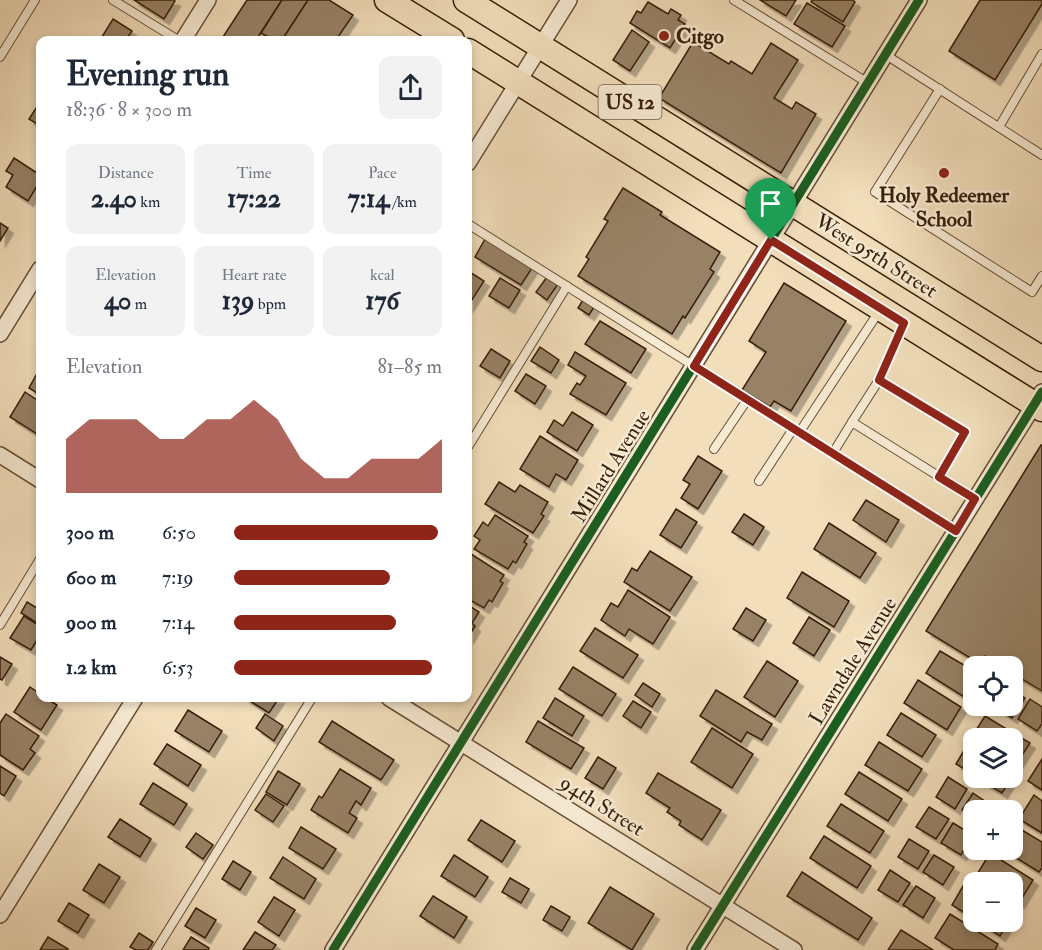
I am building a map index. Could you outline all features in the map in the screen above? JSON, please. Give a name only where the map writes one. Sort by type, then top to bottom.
[{"type":"main road","points":[[387,0],[446,36]]},
{"type":"main road","name":"West 95th Street","points":[[466,0],[1042,359]]},
{"type":"main road","name":"West 95th Street","points":[[472,53],[881,309],[1039,402]]},
{"type":"street","points":[[186,36],[208,0]]},
{"type":"street","name":"Millard Avenue","points":[[333,950],[920,0]]},
{"type":"street","points":[[472,157],[540,46],[563,2]]},
{"type":"street","points":[[0,334],[36,276]]},
{"type":"street","name":"Lawndale Avenue","points":[[695,950],[975,499],[1039,402]]},
{"type":"street","points":[[0,455],[36,478]]},
{"type":"street","points":[[0,915],[133,702]]},
{"type":"street","name":"94th Street","points":[[396,702],[794,950]]},
{"type":"lane","points":[[0,57],[35,0]]},
{"type":"lane","points":[[113,0],[172,36]]},
{"type":"lane","points":[[734,0],[868,83]]},
{"type":"lane","points":[[999,127],[1042,54]]},
{"type":"lane","points":[[886,55],[1042,154]]},
{"type":"lane","points":[[940,89],[875,192],[1032,292],[1042,276]]},
{"type":"lane","points":[[472,227],[956,531]]},
{"type":"lane","points":[[472,440],[567,286]]},
{"type":"lane","points":[[759,481],[881,309]]},
{"type":"lane","points":[[832,453],[879,380],[904,323]]},
{"type":"lane","points":[[879,380],[965,432],[939,477]]},
{"type":"lane","points":[[714,449],[747,400]]},
{"type":"lane","points":[[852,422],[975,499]]},
{"type":"lane","points":[[0,625],[36,566]]},
{"type":"lane","points":[[156,950],[310,702]]},
{"type":"building","points":[[134,0],[174,0],[175,1],[164,19]]},
{"type":"building","points":[[247,0],[282,0],[259,36],[224,36]]},
{"type":"building","points":[[282,0],[308,0],[285,36],[267,36],[261,33]]},
{"type":"building","points":[[308,0],[329,0],[353,15],[339,36],[285,36]]},
{"type":"building","points":[[760,0],[796,0],[786,16]]},
{"type":"building","points":[[812,0],[853,0],[855,2],[843,22],[811,2]]},
{"type":"building","points":[[980,0],[1042,0],[1042,4],[995,80],[949,51]]},
{"type":"building","name":"Citgo","points":[[648,2],[668,14],[671,9],[681,15],[678,20],[685,24],[670,48],[630,23],[637,11],[641,13]]},
{"type":"building","points":[[807,3],[845,26],[832,47],[794,24]]},
{"type":"building","points":[[113,19],[132,31],[129,36],[102,36]]},
{"type":"building","name":"Citgo","points":[[632,30],[649,42],[630,71],[613,60]]},
{"type":"building","points":[[693,42],[729,64],[731,61],[752,74],[771,43],[798,60],[774,98],[792,109],[796,102],[816,114],[781,173],[659,98]]},
{"type":"building","points":[[36,108],[36,123],[29,119]]},
{"type":"building","points":[[14,158],[36,172],[36,188],[28,201],[6,187],[13,175],[6,171]]},
{"type":"building","points":[[623,188],[662,212],[660,215],[720,252],[710,269],[714,272],[672,334],[578,276],[589,259],[586,257],[608,221],[604,219]]},
{"type":"building","points":[[0,223],[8,228],[0,241]]},
{"type":"building","points":[[485,239],[532,268],[521,285],[475,257]]},
{"type":"building","points":[[472,274],[484,281],[472,300]]},
{"type":"building","points":[[547,277],[558,284],[547,300],[536,292]]},
{"type":"building","points":[[500,278],[520,290],[509,308],[489,296]]},
{"type":"building","points":[[784,283],[846,321],[791,411],[774,401],[770,407],[742,390],[766,352],[749,341]]},
{"type":"building","points":[[583,300],[594,307],[589,315],[578,308]]},
{"type":"building","points":[[600,321],[646,349],[631,373],[585,344]]},
{"type":"building","points":[[540,347],[559,360],[551,373],[531,361]]},
{"type":"building","points":[[491,349],[510,361],[500,378],[480,366]]},
{"type":"building","points":[[575,352],[626,383],[606,415],[570,394],[577,383],[580,385],[586,376],[568,365]]},
{"type":"building","points":[[526,374],[546,386],[535,404],[515,391]]},
{"type":"building","points":[[36,375],[36,392],[29,388]]},
{"type":"building","points":[[25,392],[36,399],[36,433],[10,417]]},
{"type":"building","points":[[572,412],[593,425],[577,451],[547,432],[554,420],[563,426]]},
{"type":"building","points":[[540,436],[578,460],[566,480],[556,474],[549,487],[520,469]]},
{"type":"building","points":[[1042,445],[1042,691],[1023,680],[1023,656],[967,656],[926,631]]},
{"type":"building","points":[[698,456],[722,471],[698,509],[681,498],[690,484],[683,480]]},
{"type":"building","points":[[499,482],[515,492],[520,485],[548,502],[541,514],[544,516],[533,533],[485,504]]},
{"type":"building","points":[[866,500],[899,520],[886,542],[853,520]]},
{"type":"building","points":[[676,509],[697,522],[681,548],[660,535]]},
{"type":"building","points":[[744,514],[764,527],[753,545],[732,532]]},
{"type":"building","points":[[495,515],[528,536],[524,542],[527,544],[516,563],[513,561],[508,569],[474,549],[480,540],[474,536],[483,522],[488,526]]},
{"type":"building","points":[[829,523],[876,553],[860,578],[814,549]]},
{"type":"building","points":[[650,551],[692,577],[670,611],[624,582],[632,568],[637,571]]},
{"type":"building","points":[[472,555],[504,575],[500,581],[503,583],[492,602],[489,600],[484,608],[472,601]]},
{"type":"building","points":[[802,572],[849,601],[834,627],[787,598]]},
{"type":"building","points":[[628,590],[670,617],[653,644],[629,629],[625,636],[601,620],[611,603],[618,607]]},
{"type":"building","points":[[27,602],[36,608],[36,622],[21,613]]},
{"type":"building","points":[[472,608],[479,612],[472,623]]},
{"type":"building","points":[[746,608],[766,620],[753,641],[733,629]]},
{"type":"building","points":[[24,616],[36,624],[36,642],[31,650],[10,638]]},
{"type":"building","points":[[809,617],[830,630],[814,656],[793,643]]},
{"type":"building","points":[[595,628],[638,655],[623,678],[580,651]]},
{"type":"building","points":[[940,651],[963,665],[963,696],[926,673]]},
{"type":"building","points":[[0,657],[12,664],[2,680],[0,679]]},
{"type":"building","points":[[767,661],[798,681],[775,717],[744,697]]},
{"type":"building","points":[[573,667],[616,694],[602,716],[559,689]]},
{"type":"building","points":[[918,680],[961,707],[947,730],[904,703]]},
{"type":"building","points":[[643,683],[660,694],[652,707],[635,695]]},
{"type":"building","points":[[30,687],[36,691],[36,702],[52,702],[57,705],[41,730],[14,712]]},
{"type":"building","points":[[716,690],[772,724],[762,740],[747,732],[741,742],[700,716]]},
{"type":"building","points":[[555,698],[584,716],[572,736],[543,718]]},
{"type":"building","points":[[1030,699],[1042,707],[1042,724],[1037,731],[1018,719],[1023,716],[1023,711]]},
{"type":"building","points":[[633,701],[651,712],[641,728],[623,716]]},
{"type":"building","points":[[251,702],[276,702],[269,713]]},
{"type":"building","points":[[188,710],[222,731],[209,752],[175,731]]},
{"type":"building","points":[[901,713],[936,735],[922,757],[887,735]]},
{"type":"building","points":[[6,714],[39,736],[30,749],[35,753],[23,770],[0,755],[0,723]]},
{"type":"building","points":[[265,714],[283,726],[274,741],[256,728]]},
{"type":"building","points":[[985,716],[1005,728],[977,728]]},
{"type":"building","points":[[332,721],[394,760],[381,780],[319,742]]},
{"type":"building","points":[[538,721],[584,748],[571,769],[526,742]]},
{"type":"building","points":[[712,728],[753,754],[732,788],[691,762]]},
{"type":"building","points":[[1023,739],[1030,743],[1023,754]]},
{"type":"building","points":[[879,742],[922,769],[908,791],[865,765]]},
{"type":"building","points":[[167,744],[201,765],[188,786],[154,764]]},
{"type":"building","points":[[963,752],[963,768],[956,764]]},
{"type":"building","points":[[598,757],[616,768],[603,789],[585,778]]},
{"type":"building","points":[[1042,759],[1042,790],[1028,781]]},
{"type":"building","points":[[0,766],[16,776],[4,796],[0,793]]},
{"type":"building","points":[[340,769],[371,788],[361,805],[356,801],[349,813],[357,818],[348,833],[311,810],[319,796],[322,798]]},
{"type":"building","points":[[278,771],[300,784],[287,805],[266,792]]},
{"type":"building","points":[[859,772],[902,799],[888,821],[845,794]]},
{"type":"building","points":[[658,773],[721,810],[702,840],[679,825],[681,821],[667,812],[670,808],[646,793]]},
{"type":"building","points":[[948,777],[967,789],[955,809],[936,797]]},
{"type":"building","points":[[153,783],[187,804],[174,825],[140,804]]},
{"type":"building","points":[[994,788],[1005,788],[1002,793]]},
{"type":"building","points":[[973,793],[983,800],[968,800]]},
{"type":"building","points":[[266,794],[284,806],[273,822],[255,810]]},
{"type":"building","points":[[1034,795],[1042,801],[1042,833],[1023,821],[1023,813]]},
{"type":"building","points":[[841,804],[884,831],[870,853],[827,826]]},
{"type":"building","points":[[929,807],[949,819],[936,839],[916,827]]},
{"type":"building","points":[[120,819],[151,839],[140,857],[108,837]]},
{"type":"building","points":[[481,820],[515,841],[502,862],[468,840]]},
{"type":"building","points":[[953,823],[963,829],[961,855],[941,843]]},
{"type":"building","points":[[301,827],[336,849],[323,869],[289,848]]},
{"type":"building","points":[[1023,831],[1042,842],[1042,868],[1039,872],[1020,860],[1023,860]]},
{"type":"building","points":[[196,833],[213,845],[203,859],[186,847]]},
{"type":"building","points":[[824,836],[871,866],[857,888],[810,858]]},
{"type":"building","points":[[909,839],[929,851],[918,869],[898,857]]},
{"type":"building","points":[[454,855],[488,877],[475,897],[441,876]]},
{"type":"building","points":[[934,855],[954,867],[943,885],[923,872]]},
{"type":"building","points":[[283,857],[316,879],[304,899],[270,878]]},
{"type":"building","points":[[986,860],[1001,860],[1020,872],[978,872]]},
{"type":"building","points":[[233,861],[251,872],[240,890],[222,879]]},
{"type":"building","points":[[99,864],[120,877],[104,903],[83,890]]},
{"type":"building","points":[[890,870],[910,883],[898,902],[878,890]]},
{"type":"building","points":[[802,872],[872,918],[858,940],[787,896]]},
{"type":"building","points":[[1023,874],[1033,880],[1023,896]]},
{"type":"building","points":[[510,878],[529,889],[521,903],[502,892]]},
{"type":"building","points":[[916,886],[935,898],[923,918],[903,905]]},
{"type":"building","points":[[963,886],[963,912],[952,905]]},
{"type":"building","points":[[610,887],[654,914],[632,950],[588,923]]},
{"type":"building","points":[[433,896],[467,917],[454,938],[420,916]]},
{"type":"building","points":[[274,897],[295,910],[279,936],[258,922]]},
{"type":"building","points":[[69,903],[89,915],[78,933],[58,921]]},
{"type":"building","points":[[551,906],[570,917],[562,931],[543,920]]},
{"type":"building","points":[[196,908],[216,920],[205,938],[185,926]]},
{"type":"building","points":[[950,914],[963,922],[963,932],[979,932],[998,944],[995,950],[954,950],[935,938]]},
{"type":"building","points":[[901,930],[933,950],[888,950]]},
{"type":"building","points":[[255,932],[276,945],[272,950],[243,950]]},
{"type":"building","points":[[139,933],[153,942],[148,950],[136,950],[130,947]]},
{"type":"building","points":[[48,937],[68,949],[40,950]]},
{"type":"building","points":[[191,937],[209,948],[208,950],[183,950]]},
{"type":"cycle path","points":[[333,950],[919,0]]},
{"type":"cycle path","points":[[695,950],[1042,392]]},
{"type":"place","name":"Citgo","points":[[664,36]]},
{"type":"place","name":"Holy Redeemer School","points":[[944,173]]},
{"type":"route","points":[[771,240],[904,323],[879,380],[965,432],[939,477],[975,499],[956,531],[694,366],[771,240]]}]
